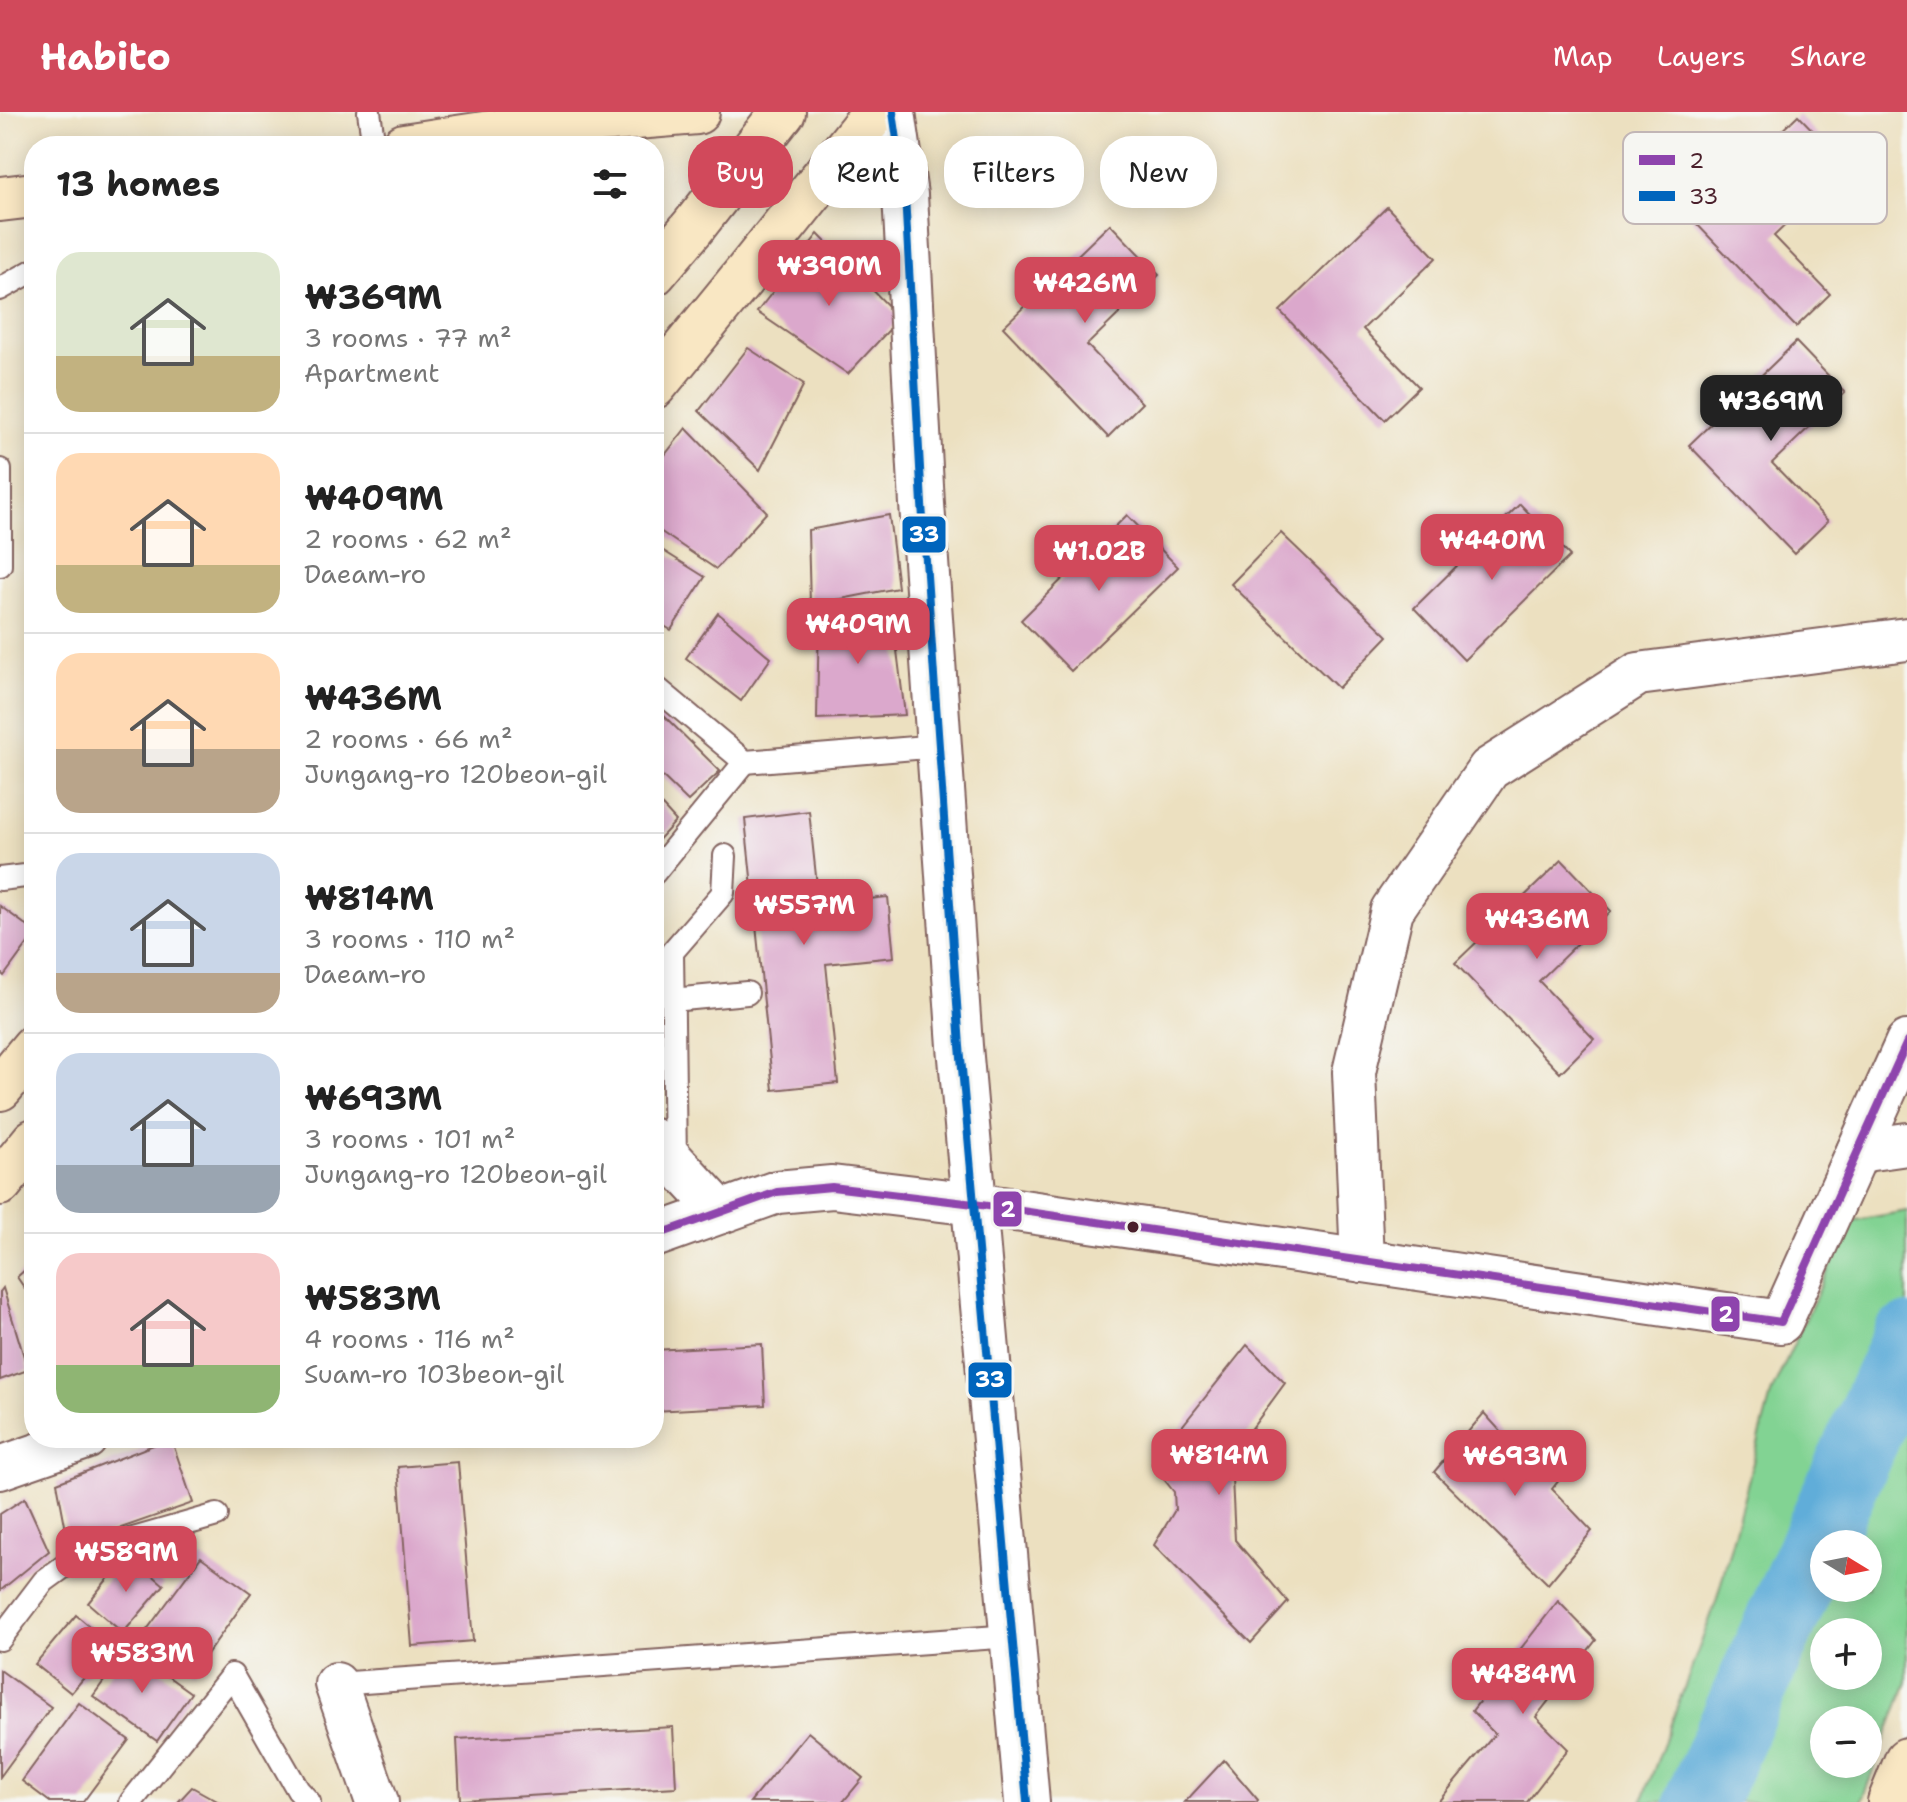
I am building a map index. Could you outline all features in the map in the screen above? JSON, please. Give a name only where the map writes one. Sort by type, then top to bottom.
[{"type":"main road","points":[[470,136],[550,124],[697,112]]},
{"type":"main road","points":[[664,261],[783,112]]},
{"type":"main road","points":[[664,374],[875,112]]},
{"type":"main road","points":[[0,199],[24,196]]},
{"type":"main road","points":[[0,1088],[24,1059]]},
{"type":"main road","points":[[0,1183],[24,1153]]},
{"type":"main road","points":[[1890,1802],[1907,1760]]},
{"type":"street","points":[[893,112],[905,195],[922,504],[960,1046],[1027,1802]]},
{"type":"street","points":[[1362,1261],[1354,1072],[1392,910],[1489,769],[1638,674],[1907,639]]},
{"type":"street","points":[[664,1232],[777,1192],[832,1187],[974,1204],[1781,1322],[1907,1042]]},
{"type":"street","points":[[1858,1151],[1907,1144]]},
{"type":"street","points":[[664,1151],[721,1212]]},
{"type":"street","points":[[0,1468],[57,1448]]},
{"type":"street","points":[[336,1684],[377,1802]]},
{"type":"lane","points":[[369,112],[373,136]]},
{"type":"lane","points":[[0,289],[24,276]]},
{"type":"lane","points":[[0,470],[0,565]]},
{"type":"lane","points":[[664,694],[745,762],[939,746]]},
{"type":"lane","points":[[664,861],[745,762]]},
{"type":"lane","points":[[664,1151],[672,952],[723,893],[725,856]]},
{"type":"lane","points":[[0,879],[24,876]]},
{"type":"lane","points":[[672,1000],[747,993]]},
{"type":"lane","points":[[0,1639],[44,1581],[81,1554],[217,1515]]},
{"type":"lane","points":[[336,1684],[1012,1636]]},
{"type":"lane","points":[[131,1802],[232,1675],[298,1790],[309,1802]]},
{"type":"green space","points":[[1907,1211],[1907,1682],[1882,1747],[1882,1706],[1810,1706],[1810,1778],[1870,1778],[1861,1802],[1642,1802],[1716,1602],[1772,1391],[1851,1221]]},
{"type":"building","points":[[1798,115],[1814,132],[1780,132]]},
{"type":"building","points":[[1387,207],[1436,258],[1363,329],[1419,387],[1385,420],[1280,311]]},
{"type":"building","points":[[1110,224],[1159,275],[1087,345],[1142,403],[1108,437],[1003,327]]},
{"type":"building","points":[[1697,224],[1787,224],[1774,236],[1830,294],[1796,327]]},
{"type":"building","points":[[818,234],[900,318],[848,374],[757,312]]},
{"type":"building","points":[[1796,342],[1845,393],[1772,463],[1828,521],[1794,554],[1689,445]]},
{"type":"building","points":[[748,348],[804,384],[760,470],[699,411]]},
{"type":"building","points":[[686,428],[767,512],[716,569],[664,534],[664,456]]},
{"type":"building","points":[[1520,504],[1570,556],[1464,660],[1414,608]]},
{"type":"building","points":[[889,515],[898,588],[810,605],[808,530]]},
{"type":"building","points":[[1127,515],[1178,567],[1071,671],[1021,620]]},
{"type":"building","points":[[1281,533],[1388,636],[1338,688],[1231,584]]},
{"type":"building","points":[[664,551],[705,577],[671,630],[664,626]]},
{"type":"building","points":[[892,610],[905,715],[817,719],[819,614]]},
{"type":"building","points":[[718,613],[771,658],[741,701],[686,658]]},
{"type":"building","points":[[664,716],[720,771],[688,801],[664,778]]},
{"type":"building","points":[[664,808],[676,821],[664,834]]},
{"type":"building","points":[[809,811],[819,904],[888,897],[894,957],[826,964],[838,1083],[773,1090],[745,819]]},
{"type":"building","points":[[1562,860],[1611,911],[1539,981],[1594,1039],[1560,1073],[1455,963]]},
{"type":"building","points":[[0,906],[24,924],[24,949],[4,976],[0,972]]},
{"type":"building","points":[[24,1271],[24,1287],[17,1277]]},
{"type":"building","points":[[3,1288],[24,1357],[24,1371],[0,1380],[0,1292]]},
{"type":"building","points":[[762,1344],[765,1405],[664,1410],[664,1349]]},
{"type":"building","points":[[1247,1345],[1285,1383],[1231,1457],[1235,1540],[1288,1602],[1251,1643],[1154,1545],[1175,1510],[1174,1492],[1152,1464]]},
{"type":"building","points":[[1484,1413],[1530,1464],[1540,1451],[1564,1474],[1552,1489],[1592,1531],[1548,1584],[1434,1472]]},
{"type":"building","points":[[146,1448],[174,1448],[193,1503],[69,1546],[57,1483]]},
{"type":"building","points":[[458,1462],[473,1641],[412,1646],[398,1467]]},
{"type":"building","points":[[25,1498],[49,1551],[0,1591],[0,1514]]},
{"type":"building","points":[[128,1554],[164,1585],[123,1633],[88,1603]]},
{"type":"building","points":[[201,1557],[251,1593],[194,1672],[143,1635]]},
{"type":"building","points":[[1558,1601],[1596,1640],[1536,1717],[1568,1749],[1527,1802],[1438,1802],[1495,1734],[1472,1711]]},
{"type":"building","points":[[76,1615],[112,1645],[71,1693],[35,1664]]},
{"type":"building","points":[[128,1648],[191,1693],[157,1741],[93,1696]]},
{"type":"building","points":[[0,1670],[51,1707],[0,1777]]},
{"type":"building","points":[[79,1703],[129,1740],[83,1802],[50,1802],[22,1781]]},
{"type":"building","points":[[673,1727],[676,1787],[460,1800],[457,1739]]},
{"type":"building","points":[[808,1732],[863,1778],[843,1802],[750,1802]]},
{"type":"building","points":[[1224,1760],[1257,1802],[1185,1802]]},
{"type":"building","points":[[192,1787],[219,1802],[178,1802]]},
{"type":"waterway","points":[[1700,1802],[1907,1340]]},
{"type":"transit line","name":"33","points":[[893,112],[905,195],[922,504],[960,1046],[1027,1802]]},
{"type":"transit line","name":"2","points":[[664,1232],[777,1192],[832,1187],[974,1204],[1781,1322],[1907,1042]]}]
